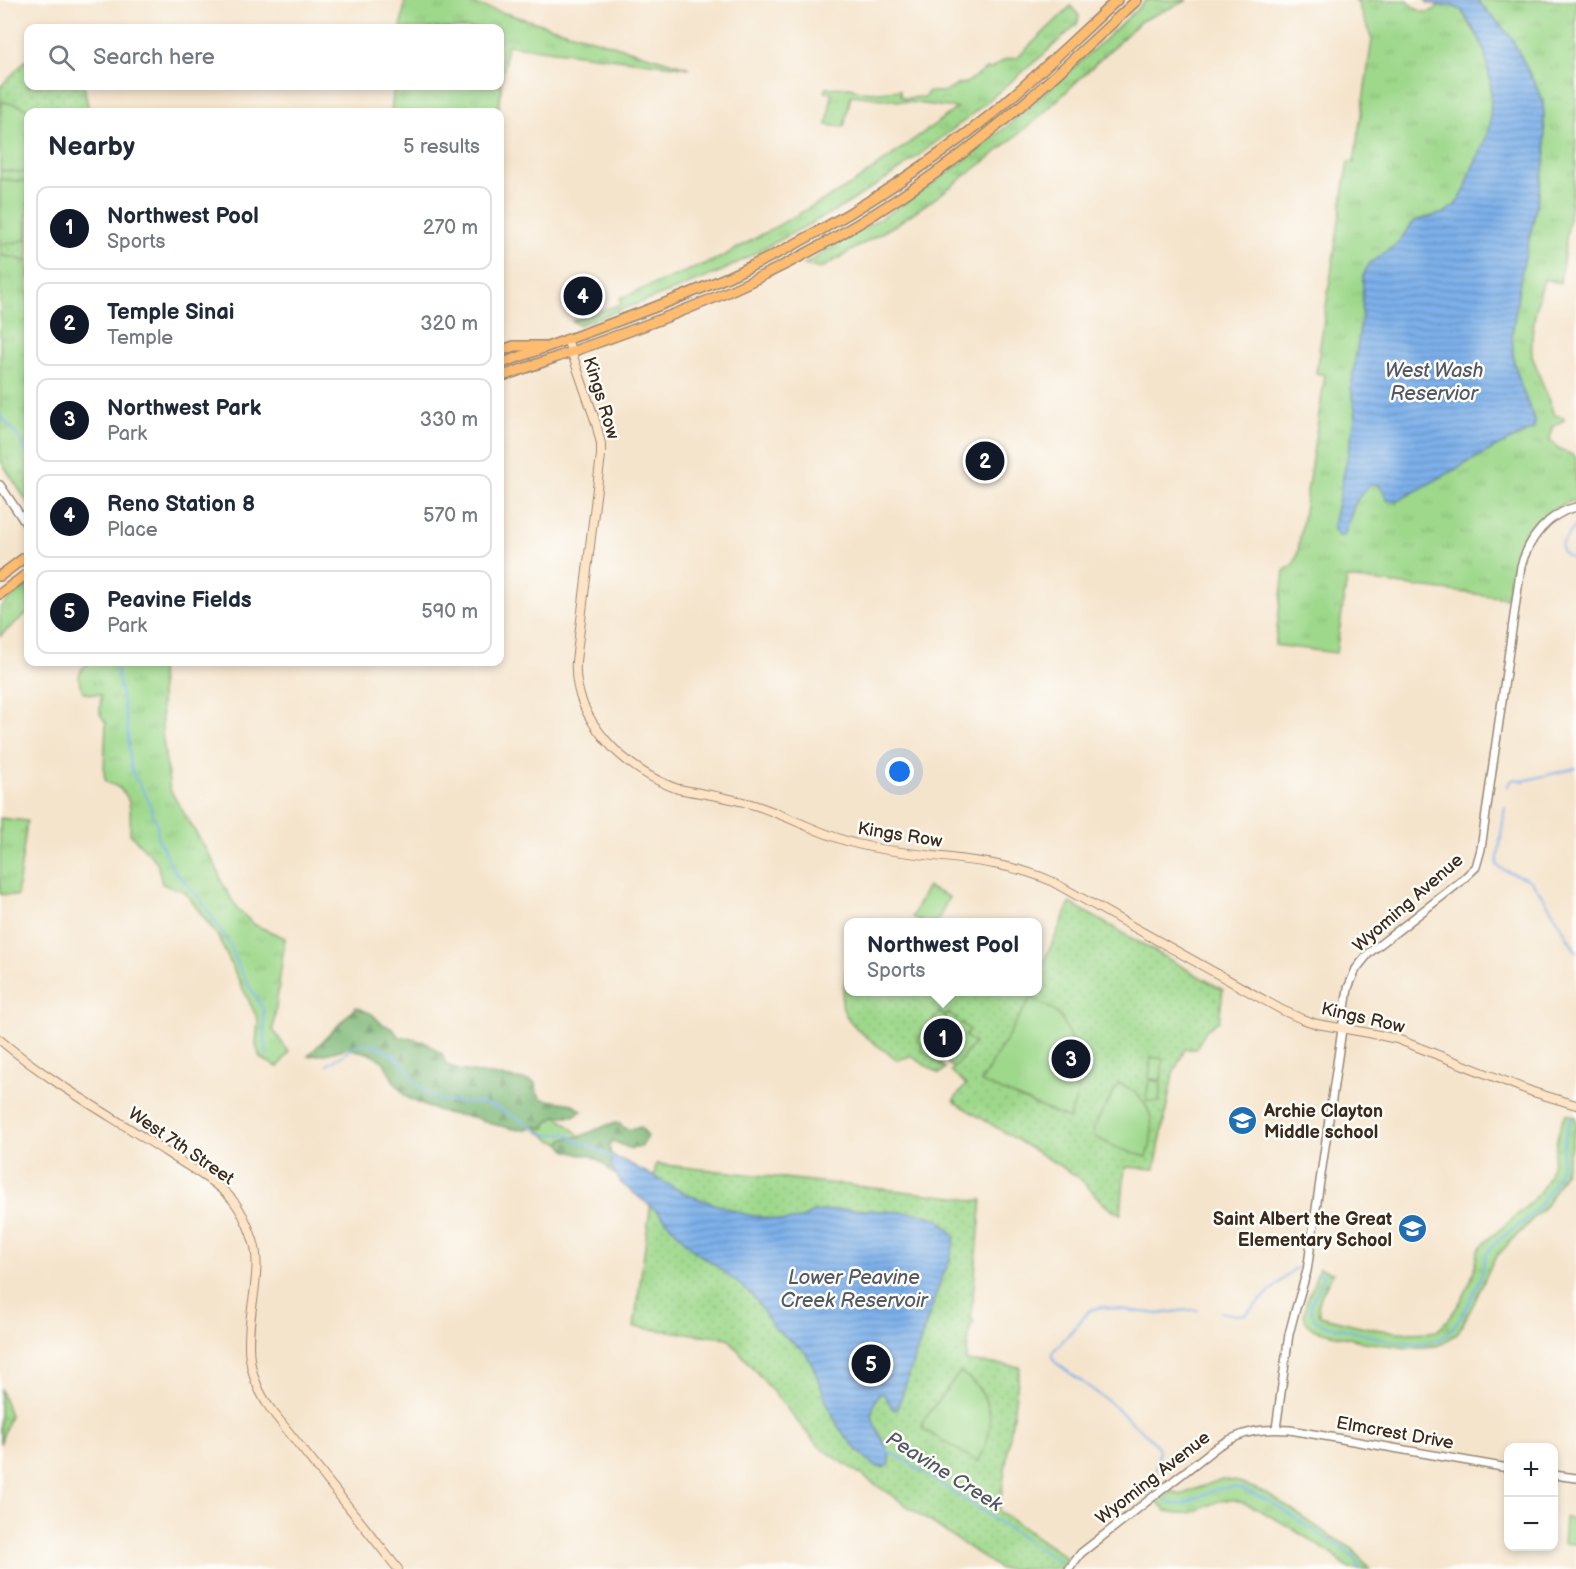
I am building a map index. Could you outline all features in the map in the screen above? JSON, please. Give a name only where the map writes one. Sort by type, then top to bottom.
[{"type":"main road","points":[[504,362],[723,280],[796,244],[859,207],[940,154],[995,111],[1117,0]]},
{"type":"main road","points":[[504,376],[663,318],[734,289],[812,250],[866,218],[936,172],[985,136],[1047,84],[1137,0]]},
{"type":"main road","points":[[859,207],[866,218]]},
{"type":"main road","name":"Kings Row","points":[[567,339],[599,433],[602,455],[576,661],[576,677],[580,695],[588,713],[605,739],[642,772],[678,789],[754,805],[855,844],[999,864],[1041,877],[1113,914],[1294,1016],[1317,1024],[1397,1040],[1523,1088],[1576,1105]]},
{"type":"main road","points":[[504,350],[514,346],[547,346]]},
{"type":"main road","points":[[0,576],[24,558]]},
{"type":"main road","points":[[0,594],[24,576]]},
{"type":"main road","name":"West 7th Street","points":[[0,1040],[71,1094],[206,1178],[236,1204],[248,1226],[255,1250],[256,1274],[248,1343],[250,1365],[256,1384],[272,1411],[398,1569]]},
{"type":"street","points":[[0,485],[24,521]]},
{"type":"street","name":"Wyoming Avenue","points":[[1069,1569],[1081,1553],[1218,1446],[1250,1432],[1276,1429],[1289,1334],[1309,1263],[1348,988],[1362,960],[1369,953],[1459,883],[1476,867],[1481,849],[1524,555],[1542,527],[1563,511],[1576,507]]},
{"type":"street","name":"Elmcrest Drive","points":[[1276,1429],[1504,1467]]},
{"type":"street","points":[[1558,1476],[1576,1478]]},
{"type":"green space","points":[[405,0],[466,0],[690,68],[507,45],[504,67],[504,24],[402,24]]},
{"type":"green space","points":[[1147,0],[1188,0],[1141,21],[1036,120],[937,197],[895,225],[820,269],[804,265],[902,204],[977,150],[1064,77]]},
{"type":"green space","points":[[1353,0],[1408,0],[1416,9],[1425,12],[1444,4],[1465,0],[1576,0],[1576,167],[1560,283],[1544,279],[1532,336],[1532,355],[1554,415],[1564,417],[1564,420],[1552,427],[1550,441],[1576,457],[1576,500],[1543,515],[1524,536],[1513,563],[1507,598],[1347,578],[1336,653],[1275,645],[1284,571],[1293,565],[1297,557],[1325,375],[1316,373],[1348,162],[1354,163],[1372,40],[1357,1]],"holes":[[[1472,6],[1481,13],[1500,42],[1506,65],[1515,85],[1511,92],[1503,93],[1492,90],[1498,74],[1489,53],[1465,15],[1466,10]],[[1486,370],[1501,374],[1501,396],[1495,403],[1464,419],[1461,418],[1466,401],[1466,387],[1471,378],[1469,371]],[[1366,394],[1384,403],[1384,414],[1391,437],[1391,443],[1388,446],[1384,445],[1378,427],[1367,429],[1366,426],[1373,415],[1367,404]]]},
{"type":"green space","points":[[1071,6],[1079,16],[1077,24],[1044,54],[965,120],[898,171],[847,204],[722,271],[579,325],[572,321],[621,304],[620,298],[720,258],[854,183],[957,108],[851,95],[844,127],[827,125],[832,93],[825,92],[826,88],[851,87],[858,91],[879,92],[900,90],[903,98],[925,97],[928,92],[942,92],[951,89],[966,83],[1006,59],[1017,58]]},
{"type":"green space","points":[[24,62],[24,90],[85,90],[88,108],[24,108],[24,260],[0,255],[0,87]]},
{"type":"green space","points":[[394,90],[501,90],[499,108],[391,108]]},
{"type":"green space","points":[[2,102],[25,108],[24,173],[0,170]]},
{"type":"green space","points":[[0,179],[24,182],[24,240],[0,245]]},
{"type":"green space","points":[[0,255],[24,260],[24,497],[0,460]]},
{"type":"green space","points":[[24,588],[24,615],[0,636],[0,607]]},
{"type":"green space","points":[[160,666],[162,733],[170,790],[216,866],[237,909],[255,925],[285,938],[273,1030],[289,1052],[278,1067],[260,1058],[256,1045],[258,1020],[217,935],[184,891],[162,884],[157,862],[130,834],[129,802],[122,790],[106,782],[104,773],[106,723],[100,714],[101,695],[84,693],[79,679],[83,667]]},
{"type":"green space","points":[[0,818],[27,821],[17,896],[0,894]]},
{"type":"green space","points":[[927,887],[949,897],[939,918],[912,917]]},
{"type":"green space","points":[[1070,903],[1223,990],[1219,1021],[1206,1030],[1196,1049],[1185,1049],[1173,1074],[1155,1169],[1125,1167],[1121,1214],[1102,1202],[1075,1175],[956,1103],[954,1099],[966,1085],[951,1071],[974,1043],[965,1036],[969,1030],[948,1013],[945,1017],[940,1013],[921,1049],[945,1068],[940,1074],[911,1056],[897,1060],[872,1042],[848,1019],[842,1002],[844,983],[844,996],[1042,996],[1042,966]]},
{"type":"green space","points":[[1031,997],[1055,1011],[1063,1021],[1079,1060],[1078,1093],[1069,1119],[981,1082]]},
{"type":"green space","points":[[356,1007],[372,1014],[381,1023],[393,1029],[398,1036],[425,1042],[442,1054],[446,1064],[458,1070],[530,1081],[536,1084],[537,1093],[542,1099],[573,1104],[582,1111],[573,1116],[556,1116],[546,1124],[545,1128],[519,1130],[473,1117],[449,1114],[406,1097],[393,1080],[383,1061],[368,1053],[347,1048],[308,1056]]},
{"type":"green space","points":[[940,1012],[945,1017],[948,1013],[970,1030],[965,1036],[974,1043],[954,1068],[944,1060],[941,1065],[921,1049],[923,1046],[917,1040]]},
{"type":"green space","points":[[1151,1057],[1163,1059],[1161,1080],[1149,1079]]},
{"type":"green space","points":[[1149,1080],[1161,1082],[1159,1102],[1146,1101]]},
{"type":"green space","points":[[1119,1083],[1139,1096],[1150,1113],[1152,1134],[1147,1157],[1117,1148],[1095,1137],[1093,1128]]},
{"type":"green space","points":[[1566,1114],[1576,1117],[1576,1128],[1564,1173],[1547,1204],[1494,1259],[1457,1334],[1437,1346],[1408,1348],[1365,1342],[1315,1330],[1309,1326],[1304,1312],[1319,1268],[1333,1273],[1320,1299],[1320,1316],[1393,1332],[1437,1331],[1454,1312],[1467,1290],[1479,1248],[1517,1215],[1545,1183]]},
{"type":"green space","points":[[556,1116],[581,1136],[564,1139],[560,1143],[550,1140],[536,1127],[545,1128],[546,1124]]},
{"type":"green space","points":[[619,1123],[629,1129],[641,1127],[647,1136],[641,1147],[631,1149],[613,1141],[609,1145],[611,1154],[627,1167],[625,1174],[613,1174],[602,1162],[590,1155],[581,1155],[566,1150],[560,1143],[564,1139],[581,1136],[610,1124]]},
{"type":"green space","points":[[656,1164],[964,1198],[971,1201],[982,1199],[971,1317],[974,1323],[970,1327],[966,1361],[1020,1367],[999,1511],[1067,1558],[1060,1569],[1000,1569],[817,1445],[728,1338],[634,1327]]},
{"type":"green space","points":[[960,1372],[980,1391],[989,1413],[988,1437],[978,1462],[923,1429],[922,1422]]},
{"type":"green space","points":[[0,1388],[10,1415],[0,1444]]},
{"type":"green space","points":[[1222,1479],[1239,1482],[1268,1494],[1353,1549],[1370,1569],[1349,1569],[1293,1529],[1243,1503],[1222,1500],[1190,1513],[1183,1513],[1165,1511],[1158,1503],[1173,1491],[1180,1495]]},
{"type":"green space","points":[[1565,1518],[1576,1519],[1576,1544],[1563,1543]]},
{"type":"water","name":"West Wash Reservior","points":[[1425,0],[1477,0],[1511,37],[1543,100],[1546,154],[1521,275],[1512,335],[1514,362],[1535,422],[1534,429],[1496,447],[1396,502],[1387,500],[1380,486],[1372,484],[1356,501],[1344,536],[1338,536],[1333,527],[1356,414],[1351,388],[1362,314],[1363,276],[1369,264],[1398,243],[1414,221],[1444,213],[1456,204],[1465,190],[1490,125],[1490,80],[1485,53],[1477,34],[1461,10],[1452,6],[1428,3]]},
{"type":"water","name":"Lower Peavine Creek Reservoir","points":[[612,1159],[621,1159],[688,1195],[744,1214],[782,1221],[801,1219],[813,1212],[849,1209],[916,1213],[939,1219],[955,1237],[950,1260],[941,1280],[897,1410],[893,1409],[884,1394],[879,1394],[872,1414],[889,1454],[890,1464],[883,1468],[875,1466],[856,1449],[839,1428],[805,1352],[774,1328],[756,1300],[745,1289],[694,1251],[658,1212],[621,1183],[611,1166]]},
{"type":"waterway","name":"Peavine Creek","points":[[0,416],[17,435],[24,449]]},
{"type":"waterway","points":[[1576,525],[1561,545],[1562,552],[1576,561]]},
{"type":"waterway","name":"Peavine Creek","points":[[116,666],[127,724],[130,762],[133,774],[147,797],[157,825],[158,839],[175,872],[197,895],[230,945],[240,970],[263,1009],[268,1055]]},
{"type":"waterway","points":[[1507,787],[1515,779],[1523,781],[1576,768]]},
{"type":"waterway","points":[[1505,807],[1497,865],[1505,871],[1526,878],[1535,886],[1576,952]]},
{"type":"waterway","name":"Peavine Creek","points":[[327,1065],[355,1045],[375,1045],[395,1056],[407,1069],[416,1084],[428,1094],[442,1101],[482,1103],[497,1108],[542,1134],[569,1135],[576,1141],[587,1144],[615,1159]]},
{"type":"waterway","points":[[1317,1272],[1323,1276],[1312,1301],[1311,1312],[1320,1323],[1399,1342],[1414,1343],[1439,1339],[1454,1327],[1464,1313],[1482,1274],[1491,1247],[1528,1217],[1551,1188],[1558,1175],[1566,1131],[1573,1118]]},
{"type":"waterway","points":[[1221,1312],[1246,1314],[1294,1269],[1299,1268]]},
{"type":"waterway","points":[[1154,1485],[1158,1447],[1108,1401],[1055,1362],[1052,1353],[1090,1310],[1102,1307],[1158,1314],[1198,1310]]},
{"type":"waterway","name":"Peavine Creek","points":[[886,1450],[1059,1562]]},
{"type":"waterway","points":[[1166,1500],[1171,1504],[1184,1504],[1216,1489],[1233,1487],[1243,1489],[1269,1501],[1347,1552],[1361,1569]]},
{"type":"place","name":"Reno Station 8","points":[[583,296]]},
{"type":"place","name":"Temple Sinai","points":[[985,461]]},
{"type":"place","name":"Northwest Pool","points":[[943,1038]]},
{"type":"place","name":"Northwest Park","points":[[1071,1059]]},
{"type":"place","name":"Archie Clayton Middle school","points":[[1243,1121]]},
{"type":"place","name":"Saint Albert the Great Elementary School","points":[[1413,1229]]},
{"type":"place","name":"Peavine Fields","points":[[871,1364]]}]
